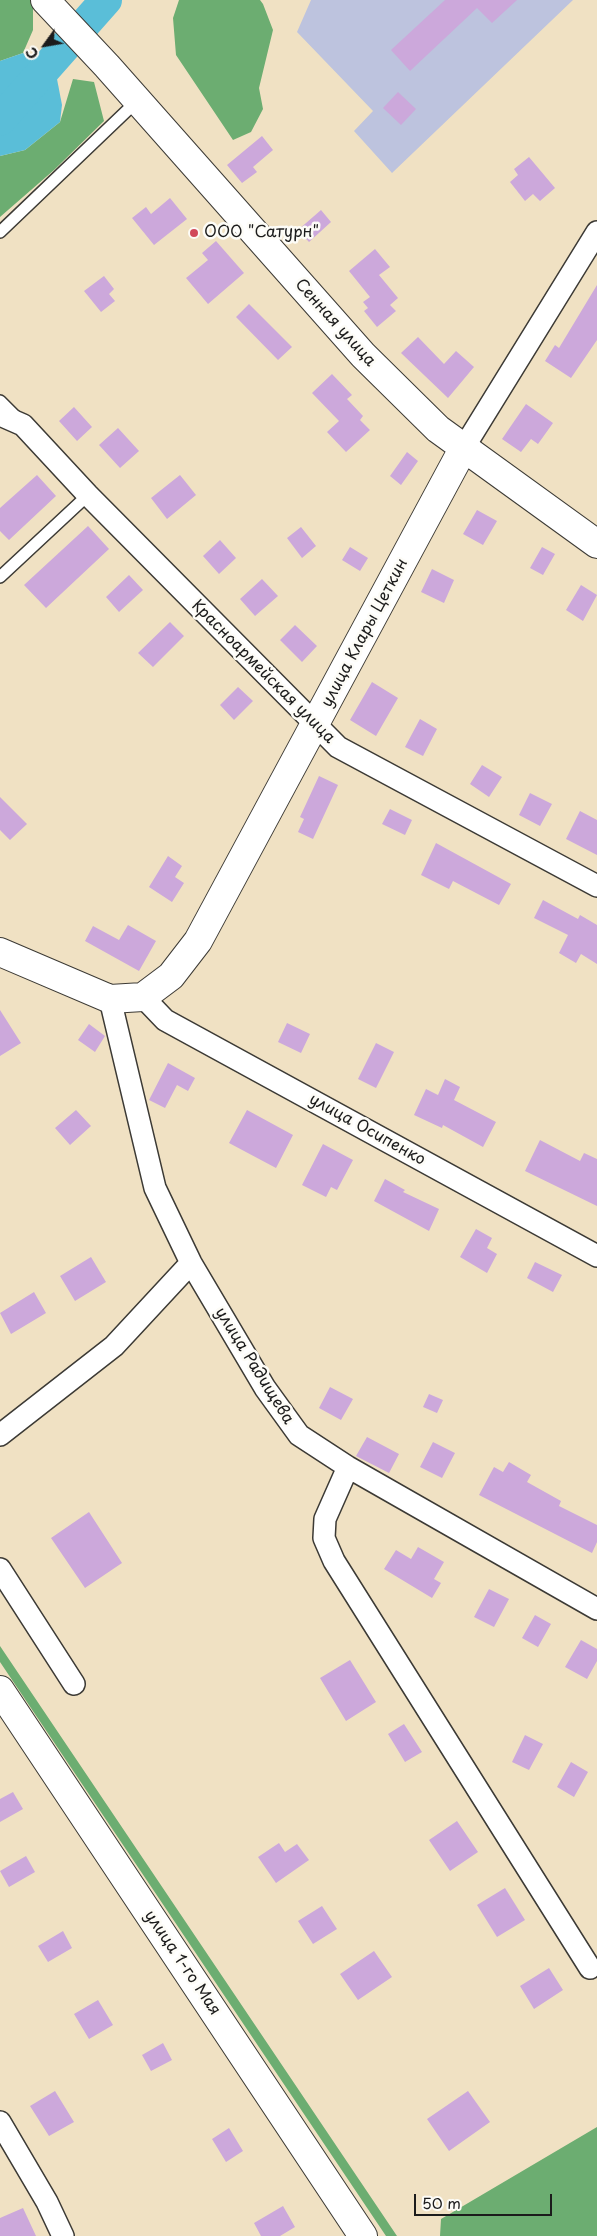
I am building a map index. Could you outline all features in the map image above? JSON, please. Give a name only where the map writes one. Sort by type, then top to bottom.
[{"type":"street","name":"Сенная улица","points":[[45,0],[107,66],[136,102],[407,401],[463,449],[597,544]]},
{"type":"street","name":"улица Клары Цеткин","points":[[143,997],[171,976],[198,941],[463,449],[597,232]]},
{"type":"street","name":"Красноармейская улица","points":[[0,415],[23,425],[88,495],[338,747],[597,886]]},
{"type":"street","points":[[0,952],[110,999],[143,997]]},
{"type":"street","name":"улица Осипенко","points":[[143,997],[165,1020],[597,1256]]},
{"type":"street","name":"улица Радищева","points":[[110,999],[156,1188],[191,1263],[265,1388],[299,1435],[348,1467],[597,1609]]},
{"type":"street","points":[[0,1435],[114,1346],[191,1263]]},
{"type":"street","points":[[348,1467],[325,1519],[324,1538],[334,1561],[590,1968]]},
{"type":"street","points":[[0,1569],[74,1684]]},
{"type":"street","name":"улица 1-го Мая","points":[[0,1690],[364,2236]]},
{"type":"street","points":[[0,2122],[48,2202],[63,2236]]},
{"type":"lane","points":[[0,232],[136,102]]},
{"type":"lane","points":[[0,401],[23,425]]},
{"type":"lane","points":[[0,577],[88,495]]},
{"type":"shaded area","points":[[311,0],[573,0],[392,173],[354,131],[373,111],[297,32]]},
{"type":"green space","points":[[0,0],[33,0],[33,30],[23,53],[0,61]]},
{"type":"green space","points":[[179,0],[260,0],[263,4],[273,30],[259,88],[263,109],[251,132],[233,140],[176,55],[173,18]]},
{"type":"green space","points":[[73,79],[94,82],[104,121],[54,170],[0,217],[0,156],[25,150],[60,122]]},
{"type":"green space","points":[[0,1646],[397,2236],[386,2236],[0,1662]]},
{"type":"green space","points":[[597,2127],[597,2236],[440,2236],[441,2219]]},
{"type":"water","points":[[23,53],[57,79],[62,105],[60,122],[25,150],[0,156],[0,61]]},
{"type":"building","points":[[445,0],[517,0],[492,23],[477,8],[410,71],[391,50]]},
{"type":"building","points":[[398,92],[416,109],[401,125],[383,108]]},
{"type":"building","points":[[262,136],[273,150],[253,167],[257,172],[242,183],[227,165]]},
{"type":"building","points":[[529,157],[555,188],[540,201],[533,194],[525,201],[510,182],[518,175],[514,169]]},
{"type":"building","points":[[170,198],[187,219],[154,245],[132,218],[146,207],[151,214]]},
{"type":"building","points":[[321,210],[331,222],[309,242],[298,230]]},
{"type":"building","points":[[216,241],[244,273],[208,304],[186,278],[208,260],[202,253]]},
{"type":"building","points":[[375,249],[390,267],[379,275],[398,298],[390,305],[396,311],[377,327],[364,311],[368,308],[363,302],[370,297],[349,271]]},
{"type":"building","points":[[104,276],[114,289],[109,294],[115,301],[101,312],[84,291]]},
{"type":"building","points":[[597,285],[597,340],[571,378],[545,361],[555,345],[559,348]]},
{"type":"building","points":[[249,304],[292,347],[278,360],[236,317]]},
{"type":"building","points":[[418,337],[444,364],[456,351],[474,367],[448,398],[401,353]]},
{"type":"building","points":[[332,374],[352,395],[347,399],[363,416],[360,420],[370,430],[346,452],[327,432],[339,421],[312,393]]},
{"type":"building","points":[[526,404],[553,423],[538,444],[531,439],[521,452],[502,439]]},
{"type":"building","points":[[74,407],[92,427],[77,441],[59,421]]},
{"type":"building","points":[[118,428],[139,451],[120,468],[99,445]]},
{"type":"building","points":[[407,452],[418,461],[401,485],[390,476]]},
{"type":"building","points":[[37,475],[56,496],[9,540],[0,531],[0,508]]},
{"type":"building","points":[[180,475],[196,495],[167,519],[151,498]]},
{"type":"building","points":[[477,510],[497,521],[483,545],[463,534]]},
{"type":"building","points":[[88,526],[109,549],[46,608],[24,585]]},
{"type":"building","points":[[301,527],[316,546],[302,558],[287,538]]},
{"type":"building","points":[[220,540],[236,558],[219,574],[203,556]]},
{"type":"building","points":[[350,547],[368,558],[360,571],[342,560]]},
{"type":"building","points":[[542,547],[555,554],[543,575],[530,568]]},
{"type":"building","points":[[432,569],[454,580],[444,603],[421,592]]},
{"type":"building","points":[[129,575],[143,590],[119,612],[106,597]]},
{"type":"building","points":[[262,579],[278,596],[255,616],[240,599]]},
{"type":"building","points":[[581,585],[597,595],[583,621],[566,610]]},
{"type":"building","points":[[170,622],[184,636],[153,667],[138,653]]},
{"type":"building","points":[[295,625],[317,646],[302,662],[280,640]]},
{"type":"building","points":[[372,682],[398,698],[376,736],[350,720]]},
{"type":"building","points":[[238,687],[253,701],[234,720],[220,705]]},
{"type":"building","points":[[420,719],[437,729],[423,756],[405,747]]},
{"type":"building","points":[[482,765],[502,777],[489,797],[470,784]]},
{"type":"building","points":[[319,776],[338,785],[313,839],[298,832],[304,819],[300,817]]},
{"type":"building","points":[[530,793],[552,804],[540,826],[519,815]]},
{"type":"building","points":[[0,797],[27,824],[10,840],[0,830]]},
{"type":"building","points":[[390,809],[412,820],[405,835],[382,824]]},
{"type":"building","points":[[580,811],[597,820],[597,855],[566,839]]},
{"type":"building","points":[[436,843],[511,884],[499,905],[453,881],[449,889],[421,875]]},
{"type":"building","points":[[168,856],[182,866],[175,877],[184,883],[172,902],[149,887]]},
{"type":"building","points":[[543,900],[578,919],[580,915],[597,925],[597,964],[581,954],[576,963],[559,953],[568,935],[534,918]]},
{"type":"building","points":[[128,925],[156,941],[139,971],[85,941],[93,926],[119,940]]},
{"type":"building","points":[[0,1010],[21,1043],[0,1056]]},
{"type":"building","points":[[287,1023],[310,1034],[301,1053],[278,1042]]},
{"type":"building","points":[[89,1024],[105,1036],[95,1052],[78,1040]]},
{"type":"building","points":[[376,1043],[394,1052],[376,1088],[358,1079]]},
{"type":"building","points":[[168,1063],[195,1078],[188,1091],[177,1085],[165,1108],[149,1100]]},
{"type":"building","points":[[445,1079],[460,1087],[454,1100],[496,1122],[483,1147],[443,1125],[442,1128],[414,1115],[426,1089],[438,1095]]},
{"type":"building","points":[[76,1110],[91,1126],[70,1145],[55,1128]]},
{"type":"building","points":[[247,1110],[293,1135],[276,1168],[229,1143]]},
{"type":"building","points":[[540,1140],[580,1161],[584,1153],[597,1159],[597,1206],[525,1171]]},
{"type":"building","points":[[323,1144],[353,1160],[337,1190],[331,1187],[326,1197],[302,1185]]},
{"type":"building","points":[[385,1179],[405,1190],[403,1192],[439,1209],[429,1231],[374,1201]]},
{"type":"building","points":[[476,1229],[492,1238],[487,1248],[497,1254],[487,1273],[460,1257]]},
{"type":"building","points":[[91,1257],[106,1282],[75,1301],[60,1276]]},
{"type":"building","points":[[535,1262],[562,1275],[553,1292],[527,1278]]},
{"type":"building","points":[[34,1292],[46,1313],[11,1334],[0,1313]]},
{"type":"building","points":[[330,1387],[353,1399],[341,1420],[319,1408]]},
{"type":"building","points":[[429,1394],[443,1400],[437,1413],[423,1407]]},
{"type":"building","points":[[367,1437],[399,1454],[389,1473],[356,1456]]},
{"type":"building","points":[[433,1442],[455,1453],[442,1478],[420,1467]]},
{"type":"building","points":[[509,1462],[531,1475],[527,1482],[561,1501],[559,1506],[597,1525],[597,1542],[592,1553],[479,1495],[494,1467],[503,1472]]},
{"type":"building","points":[[89,1512],[122,1563],[85,1588],[51,1538]]},
{"type":"building","points":[[418,1547],[444,1562],[434,1579],[441,1583],[432,1598],[384,1569],[396,1550],[411,1559]]},
{"type":"building","points":[[489,1589],[509,1599],[494,1627],[474,1617]]},
{"type":"building","points":[[535,1615],[551,1624],[538,1647],[522,1638]]},
{"type":"building","points":[[581,1640],[597,1649],[597,1661],[587,1679],[565,1667]]},
{"type":"building","points":[[350,1660],[376,1702],[346,1721],[320,1678]]},
{"type":"building","points":[[404,1724],[422,1752],[405,1762],[388,1734]]},
{"type":"building","points":[[525,1735],[543,1744],[529,1770],[512,1762]]},
{"type":"building","points":[[571,1762],[588,1772],[574,1797],[557,1787]]},
{"type":"building","points":[[13,1792],[23,1809],[0,1822],[0,1799]]},
{"type":"building","points":[[457,1821],[478,1852],[450,1871],[429,1840]]},
{"type":"building","points":[[279,1843],[285,1852],[297,1844],[309,1860],[276,1883],[258,1857]]},
{"type":"building","points":[[26,1856],[35,1872],[9,1887],[0,1871]]},
{"type":"building","points":[[505,1888],[525,1920],[497,1937],[477,1905]]},
{"type":"building","points":[[322,1906],[337,1929],[313,1944],[298,1921]]},
{"type":"building","points":[[63,1931],[72,1948],[48,1962],[38,1946]]},
{"type":"building","points":[[374,1951],[392,1977],[358,2000],[340,1974]]},
{"type":"building","points":[[549,1968],[563,1990],[534,2009],[520,1986]]},
{"type":"building","points":[[98,2000],[113,2025],[89,2039],[74,2014]]},
{"type":"building","points":[[163,2043],[172,2060],[151,2071],[142,2055]]},
{"type":"building","points":[[55,2091],[74,2122],[49,2136],[30,2106]]},
{"type":"building","points":[[468,2091],[490,2122],[449,2151],[427,2119]]},
{"type":"building","points":[[229,2128],[243,2151],[226,2162],[212,2139]]},
{"type":"building","points":[[283,2206],[295,2227],[280,2236],[261,2236],[254,2223]]},
{"type":"building","points":[[23,2208],[36,2236],[0,2236],[0,2218]]},
{"type":"waterway","points":[[0,120],[106,0]]},
{"type":"place","name":"ООО \"Сатурн\"","points":[[194,233]]}]
